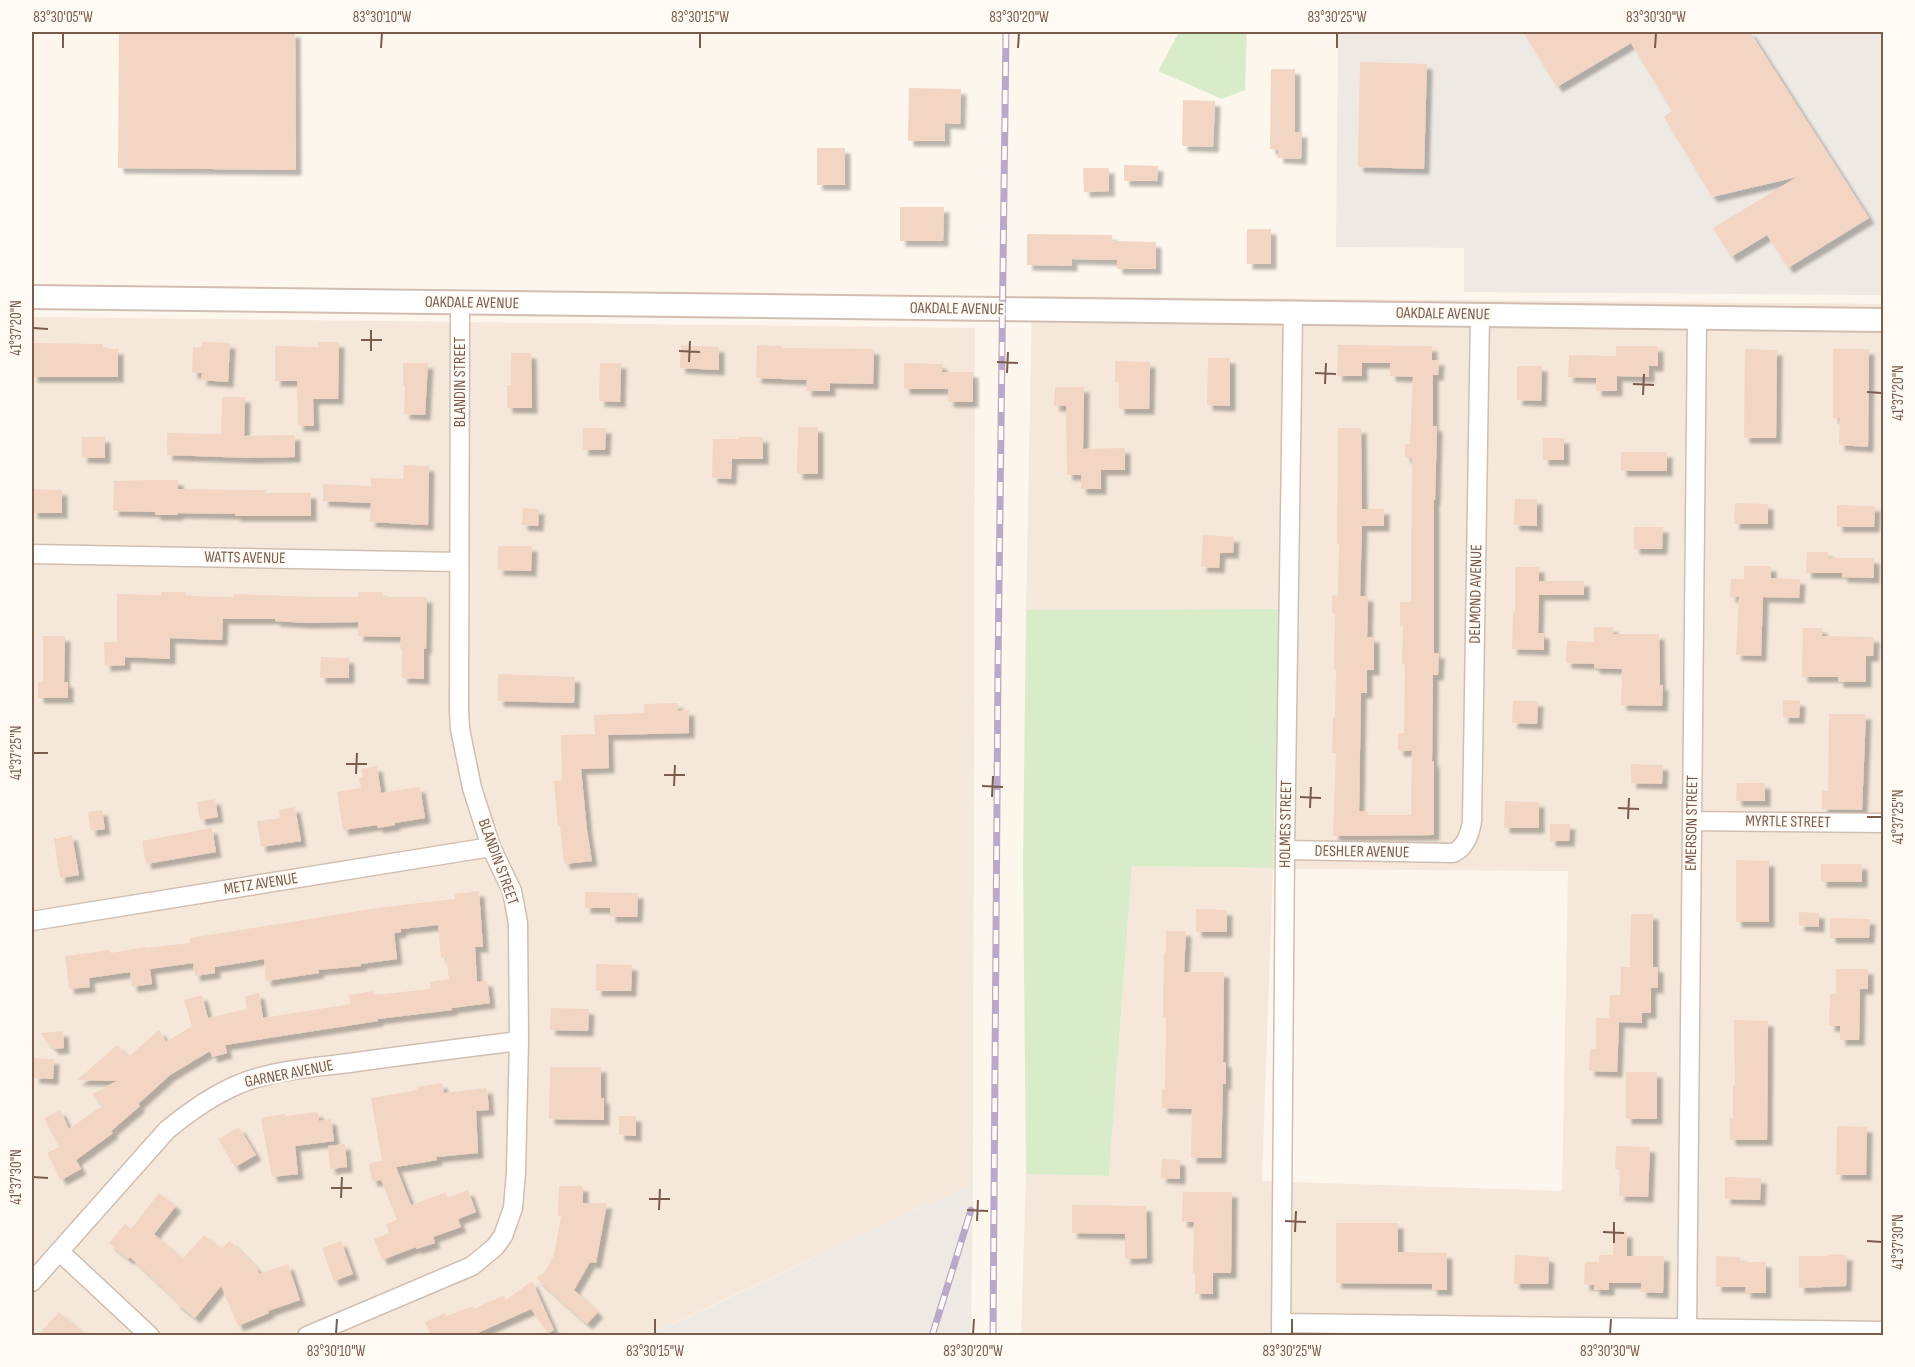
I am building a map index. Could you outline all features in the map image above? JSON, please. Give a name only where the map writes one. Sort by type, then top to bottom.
[{"type":"street","name":"OAKDALE AVENUE","points":[[32,297],[1884,320]]},
{"type":"street","name":"BLANDIN STREET","points":[[307,1335],[472,1266],[495,1247],[503,1236],[513,1208],[519,1041],[518,923],[512,891],[491,847],[470,777],[460,729],[460,303]]},
{"type":"street","name":"HOLMES STREET","points":[[1281,1329],[1293,313]]},
{"type":"street","name":"DELMOND AVENUE","points":[[1440,853],[1453,853],[1461,850],[1471,832],[1473,821],[1480,315]]},
{"type":"street","name":"EMERSON STREET","points":[[1687,1329],[1697,318]]},
{"type":"street","name":"WATTS AVENUE","points":[[32,554],[459,562]]},
{"type":"street","name":"MYRTLE STREET","points":[[1692,821],[1884,823]]},
{"type":"street","name":"METZ AVENUE","points":[[32,921],[491,847]]},
{"type":"street","name":"DESHLER AVENUE","points":[[1286,850],[1440,853]]},
{"type":"street","name":"GARNER AVENUE","points":[[32,1282],[167,1130],[209,1099],[236,1085],[252,1079],[309,1068],[519,1041]]},
{"type":"street","points":[[60,1252],[150,1335]]},
{"type":"street","points":[[1281,1329],[1884,1331]]},
{"type":"shaded area","points":[[1338,32],[1883,32],[1883,295],[1464,292],[1464,248],[1336,247]]},
{"type":"shaded area","points":[[1032,296],[1883,304],[1883,1335],[1021,1336],[1026,1174],[1109,1176],[1132,866],[1273,868],[1279,609],[1026,610]],"holes":[[[1273,869],[1568,871],[1562,1191],[1262,1181]]]},
{"type":"shaded area","points":[[32,317],[975,328],[973,1183],[679,1321],[642,1335],[32,1336]]},
{"type":"shaded area","points":[[973,1183],[971,1335],[642,1335],[680,1321]]},
{"type":"green space","points":[[1179,32],[1247,32],[1245,90],[1222,99],[1158,71]]},
{"type":"green space","points":[[1279,609],[1273,868],[1132,866],[1109,1176],[1026,1174],[1023,865],[1026,610]]},
{"type":"building","points":[[119,32],[295,32],[296,170],[118,168]]},
{"type":"building","points":[[1523,32],[1750,32],[1869,218],[1788,268],[1767,235],[1731,257],[1713,228],[1797,177],[1712,197],[1664,117],[1672,111],[1631,43],[1557,87]]},
{"type":"building","points":[[1360,62],[1427,64],[1424,169],[1358,167]]},
{"type":"building","points":[[1271,69],[1295,69],[1295,132],[1302,132],[1301,159],[1278,158],[1278,150],[1270,149]]},
{"type":"building","points":[[909,88],[961,89],[960,124],[945,123],[945,141],[908,141]]},
{"type":"building","points":[[1183,100],[1215,101],[1213,147],[1182,146]]},
{"type":"building","points":[[817,148],[845,148],[845,185],[817,185]]},
{"type":"building","points":[[1124,165],[1158,166],[1157,181],[1124,181]]},
{"type":"building","points":[[1083,168],[1109,168],[1109,191],[1084,192]]},
{"type":"building","points":[[900,207],[944,207],[943,241],[900,241]]},
{"type":"building","points":[[1247,229],[1271,229],[1271,264],[1247,264]]},
{"type":"building","points":[[1027,234],[1112,235],[1112,241],[1156,242],[1156,269],[1117,269],[1117,260],[1072,259],[1072,266],[1027,265]]},
{"type":"building","points":[[202,342],[230,343],[228,382],[201,380],[202,373],[192,373],[193,347],[202,347]]},
{"type":"building","points":[[318,342],[339,342],[338,399],[313,399],[314,426],[298,426],[297,381],[275,381],[275,346],[318,347]]},
{"type":"building","points":[[32,343],[103,344],[103,349],[118,349],[118,377],[32,377]]},
{"type":"building","points":[[681,345],[719,347],[719,370],[680,368]]},
{"type":"building","points":[[757,345],[782,346],[782,348],[874,349],[873,384],[830,383],[830,391],[806,391],[807,380],[756,378]]},
{"type":"building","points":[[1338,345],[1432,346],[1432,360],[1439,360],[1438,375],[1433,375],[1433,426],[1437,426],[1434,500],[1434,653],[1439,653],[1438,675],[1433,675],[1434,835],[1333,836],[1336,753],[1332,753],[1336,669],[1334,669],[1335,613],[1332,613],[1332,595],[1338,596],[1338,428],[1361,428],[1362,509],[1384,509],[1384,526],[1362,526],[1360,596],[1368,596],[1367,637],[1374,637],[1374,670],[1367,670],[1367,693],[1361,693],[1359,811],[1368,812],[1368,815],[1411,815],[1412,751],[1398,751],[1398,733],[1404,733],[1405,665],[1402,664],[1403,626],[1400,626],[1400,602],[1411,602],[1412,458],[1405,458],[1405,444],[1410,444],[1413,377],[1390,376],[1390,363],[1362,363],[1362,376],[1337,376]]},
{"type":"building","points":[[1616,346],[1658,346],[1658,366],[1649,366],[1649,377],[1617,376],[1617,391],[1596,391],[1596,378],[1568,377],[1569,355],[1616,356]]},
{"type":"building","points":[[1745,349],[1777,350],[1776,438],[1744,438]]},
{"type":"building","points":[[1833,349],[1869,349],[1868,447],[1839,445],[1840,418],[1833,418]]},
{"type":"building","points":[[511,353],[531,353],[532,408],[507,408],[507,385],[511,385]]},
{"type":"building","points":[[1208,358],[1230,358],[1230,406],[1207,405]]},
{"type":"building","points":[[1115,361],[1150,362],[1149,409],[1119,409],[1119,383],[1115,382]]},
{"type":"building","points":[[403,363],[428,363],[425,415],[404,414]]},
{"type":"building","points":[[600,363],[621,363],[620,402],[599,401]]},
{"type":"building","points":[[904,363],[942,364],[942,372],[973,372],[973,402],[948,402],[948,389],[904,389]]},
{"type":"building","points":[[1517,366],[1542,366],[1541,401],[1517,400]]},
{"type":"building","points":[[1055,387],[1084,387],[1083,449],[1125,448],[1125,470],[1101,470],[1101,489],[1081,489],[1081,475],[1067,475],[1066,406],[1054,406]]},
{"type":"building","points":[[222,397],[245,397],[244,436],[295,435],[295,457],[167,455],[167,433],[221,434]]},
{"type":"building","points":[[798,427],[818,427],[818,474],[797,474]]},
{"type":"building","points":[[583,428],[606,428],[605,450],[583,450]]},
{"type":"building","points":[[82,437],[105,437],[105,458],[82,458]]},
{"type":"building","points":[[739,437],[763,437],[763,459],[732,459],[731,479],[712,478],[713,439],[739,439]]},
{"type":"building","points":[[1543,438],[1564,438],[1564,460],[1543,460]]},
{"type":"building","points":[[1621,452],[1667,452],[1667,471],[1621,471]]},
{"type":"building","points":[[404,465],[429,466],[428,525],[370,522],[371,503],[323,501],[323,484],[371,486],[371,478],[403,479]]},
{"type":"building","points":[[178,480],[178,489],[311,493],[311,516],[178,513],[178,515],[155,515],[155,512],[113,511],[114,481]]},
{"type":"building","points":[[32,489],[62,490],[62,513],[32,513]]},
{"type":"building","points":[[1515,499],[1537,499],[1537,526],[1514,525]]},
{"type":"building","points":[[1735,503],[1768,504],[1768,524],[1734,524]]},
{"type":"building","points":[[1837,505],[1875,506],[1874,527],[1837,527]]},
{"type":"building","points":[[523,508],[539,509],[538,526],[522,525]]},
{"type":"building","points":[[1634,527],[1663,527],[1662,549],[1634,549]]},
{"type":"building","points":[[1203,535],[1234,537],[1233,553],[1220,553],[1219,568],[1201,567]]},
{"type":"building","points":[[498,546],[532,546],[531,571],[498,570]]},
{"type":"building","points":[[1807,552],[1828,552],[1828,558],[1874,558],[1874,578],[1842,577],[1842,573],[1806,573]]},
{"type":"building","points":[[1744,566],[1771,566],[1771,578],[1800,579],[1799,598],[1763,597],[1761,656],[1736,655],[1739,597],[1730,597],[1731,579],[1744,579]]},
{"type":"building","points":[[1515,567],[1539,567],[1539,581],[1584,581],[1584,595],[1539,595],[1538,633],[1544,633],[1544,650],[1512,649]]},
{"type":"building","points":[[161,592],[186,592],[186,596],[234,597],[234,594],[358,597],[358,592],[382,592],[382,597],[427,597],[424,679],[402,678],[401,637],[358,636],[358,622],[307,623],[275,621],[275,619],[223,619],[222,640],[170,638],[170,659],[125,657],[125,665],[105,666],[104,642],[117,642],[117,594],[161,595]]},
{"type":"building","points":[[1594,627],[1613,627],[1613,634],[1659,634],[1660,685],[1663,685],[1662,706],[1621,705],[1622,669],[1594,668],[1594,664],[1566,663],[1567,641],[1594,642]]},
{"type":"building","points":[[1803,628],[1822,628],[1822,636],[1874,637],[1873,656],[1866,656],[1866,682],[1838,682],[1838,677],[1802,677]]},
{"type":"building","points":[[43,636],[65,636],[64,682],[68,682],[68,698],[38,698],[38,682],[43,682]]},
{"type":"building","points":[[321,657],[349,658],[349,678],[320,678]]},
{"type":"building","points":[[498,674],[575,677],[574,703],[498,701]]},
{"type":"building","points":[[1783,700],[1800,701],[1799,718],[1783,718]]},
{"type":"building","points":[[1513,701],[1538,701],[1537,724],[1512,723]]},
{"type":"building","points":[[678,703],[678,711],[689,710],[689,733],[608,735],[609,768],[581,769],[592,861],[564,864],[554,781],[562,780],[561,735],[595,734],[594,715],[644,713],[644,704]]},
{"type":"building","points":[[1829,714],[1866,714],[1862,810],[1822,809],[1822,791],[1828,791]]},
{"type":"building","points":[[1631,764],[1663,765],[1662,784],[1631,783]]},
{"type":"building","points":[[377,766],[381,793],[420,787],[425,818],[378,828],[377,825],[343,830],[337,792],[361,788],[359,778],[363,777],[361,769]]},
{"type":"building","points":[[1737,783],[1765,783],[1765,801],[1736,801]]},
{"type":"building","points":[[215,799],[218,817],[200,820],[197,802]]},
{"type":"building","points":[[1505,801],[1539,802],[1539,828],[1504,828]]},
{"type":"building","points":[[295,807],[301,841],[261,847],[257,821],[280,818],[279,810]]},
{"type":"building","points":[[102,810],[105,829],[91,831],[88,812]]},
{"type":"building","points":[[1550,824],[1570,824],[1569,841],[1550,841]]},
{"type":"building","points":[[212,828],[216,852],[146,864],[142,841]]},
{"type":"building","points":[[72,835],[79,875],[60,878],[54,839]]},
{"type":"building","points":[[1736,860],[1769,861],[1769,922],[1736,922]]},
{"type":"building","points":[[1821,864],[1862,864],[1862,882],[1821,882]]},
{"type":"building","points":[[479,891],[483,947],[475,947],[477,982],[487,981],[490,1003],[225,1045],[227,1053],[212,1057],[210,1051],[170,1075],[138,1104],[140,1106],[111,1131],[113,1133],[76,1160],[81,1169],[61,1180],[47,1153],[59,1147],[44,1118],[60,1110],[69,1129],[103,1105],[92,1094],[117,1081],[77,1080],[117,1045],[128,1057],[159,1030],[166,1042],[192,1026],[184,1000],[202,995],[208,1018],[247,1009],[245,996],[259,993],[263,1018],[350,1004],[349,995],[374,991],[374,995],[431,989],[430,982],[449,979],[446,957],[441,958],[438,925],[401,929],[401,932],[394,933],[397,959],[361,964],[361,966],[318,970],[319,973],[266,981],[264,959],[215,967],[215,973],[195,976],[193,963],[150,969],[152,984],[132,987],[130,972],[89,978],[90,987],[69,989],[65,956],[190,943],[190,938],[384,907],[455,899],[455,894]]},
{"type":"building","points":[[585,892],[638,893],[637,917],[610,917],[610,908],[585,908]]},
{"type":"building","points":[[1196,909],[1227,910],[1227,932],[1196,932]]},
{"type":"building","points":[[1799,912],[1819,913],[1819,927],[1799,926]]},
{"type":"building","points":[[1631,914],[1653,914],[1653,967],[1658,967],[1658,988],[1651,988],[1651,1013],[1642,1013],[1642,1023],[1619,1022],[1617,1072],[1589,1071],[1590,1049],[1596,1049],[1596,1018],[1609,1018],[1610,995],[1620,995],[1621,967],[1630,967]]},
{"type":"building","points":[[1830,918],[1870,919],[1869,938],[1830,938]]},
{"type":"building","points":[[1166,931],[1186,931],[1184,972],[1224,972],[1223,1062],[1226,1062],[1226,1084],[1223,1084],[1221,1158],[1191,1158],[1192,1109],[1162,1108],[1162,1089],[1165,1090],[1166,1017],[1163,1017]]},
{"type":"building","points":[[596,964],[632,965],[631,991],[596,991]]},
{"type":"building","points":[[1836,969],[1868,969],[1868,989],[1860,989],[1859,1040],[1840,1040],[1840,1026],[1829,1026],[1830,994],[1836,994]]},
{"type":"building","points":[[551,1008],[589,1009],[588,1031],[550,1030]]},
{"type":"building","points":[[1734,1020],[1768,1021],[1767,1140],[1730,1140],[1733,1085],[1735,1085]]},
{"type":"building","points":[[63,1031],[64,1048],[54,1049],[40,1033]]},
{"type":"building","points":[[34,1058],[54,1059],[53,1079],[34,1078]]},
{"type":"building","points":[[550,1067],[601,1067],[604,1120],[549,1119]]},
{"type":"building","points":[[1626,1072],[1657,1072],[1657,1119],[1626,1119]]},
{"type":"building","points":[[442,1083],[444,1093],[487,1088],[489,1110],[476,1111],[478,1153],[436,1157],[437,1160],[396,1167],[411,1205],[446,1192],[448,1198],[468,1190],[476,1212],[458,1219],[461,1227],[433,1237],[435,1243],[416,1249],[416,1247],[382,1260],[374,1239],[389,1233],[386,1224],[397,1220],[381,1180],[372,1181],[369,1163],[382,1161],[371,1098]]},
{"type":"building","points":[[318,1112],[319,1121],[331,1119],[334,1141],[295,1146],[298,1174],[272,1177],[261,1118]]},
{"type":"building","points":[[619,1116],[636,1116],[636,1136],[619,1135]]},
{"type":"building","points":[[1837,1126],[1867,1127],[1866,1175],[1836,1175]]},
{"type":"building","points":[[239,1127],[256,1155],[235,1167],[218,1139]]},
{"type":"building","points":[[345,1144],[347,1167],[330,1169],[328,1146]]},
{"type":"building","points":[[1616,1146],[1650,1147],[1648,1197],[1619,1196],[1620,1170],[1615,1169]]},
{"type":"building","points":[[1162,1159],[1180,1160],[1180,1179],[1161,1178]]},
{"type":"building","points":[[1725,1177],[1761,1178],[1760,1200],[1725,1199]]},
{"type":"building","points":[[559,1186],[583,1186],[583,1203],[607,1203],[596,1263],[590,1262],[574,1290],[598,1312],[587,1324],[536,1278],[544,1273],[554,1255],[561,1216],[558,1216]]},
{"type":"building","points":[[1183,1192],[1232,1192],[1231,1273],[1213,1273],[1213,1294],[1195,1294],[1194,1222],[1182,1222]]},
{"type":"building","points":[[159,1193],[176,1206],[154,1234],[182,1259],[204,1235],[221,1249],[230,1241],[257,1268],[259,1274],[288,1264],[300,1300],[268,1311],[269,1313],[238,1326],[221,1286],[195,1318],[175,1302],[176,1300],[130,1257],[128,1259],[109,1243],[125,1224],[131,1229]]},
{"type":"building","points":[[1072,1205],[1146,1206],[1147,1258],[1125,1259],[1125,1234],[1072,1233]]},
{"type":"building","points":[[1336,1223],[1398,1223],[1398,1252],[1447,1253],[1447,1290],[1432,1290],[1432,1284],[1336,1283]]},
{"type":"building","points":[[1614,1232],[1627,1232],[1627,1256],[1664,1256],[1663,1293],[1641,1292],[1641,1283],[1609,1283],[1609,1290],[1594,1290],[1594,1285],[1584,1285],[1585,1262],[1599,1262],[1599,1255],[1613,1255]]},
{"type":"building","points":[[341,1241],[353,1274],[334,1281],[322,1248]]},
{"type":"building","points":[[1828,1254],[1847,1255],[1846,1286],[1799,1288],[1799,1256],[1828,1256]]},
{"type":"building","points":[[1515,1255],[1549,1257],[1548,1284],[1514,1284]]},
{"type":"building","points":[[1716,1256],[1740,1257],[1740,1262],[1766,1262],[1766,1293],[1745,1293],[1746,1287],[1716,1287]]},
{"type":"building","points":[[532,1281],[554,1330],[548,1333],[531,1309],[473,1335],[431,1335],[425,1322],[445,1313],[446,1316],[473,1306],[474,1309],[504,1295],[506,1300]]},
{"type":"building","points":[[59,1312],[86,1335],[38,1335]]},
{"type":"railway","points":[[993,1336],[1006,32]]},
{"type":"railway","points":[[932,1336],[971,1210]]}]
